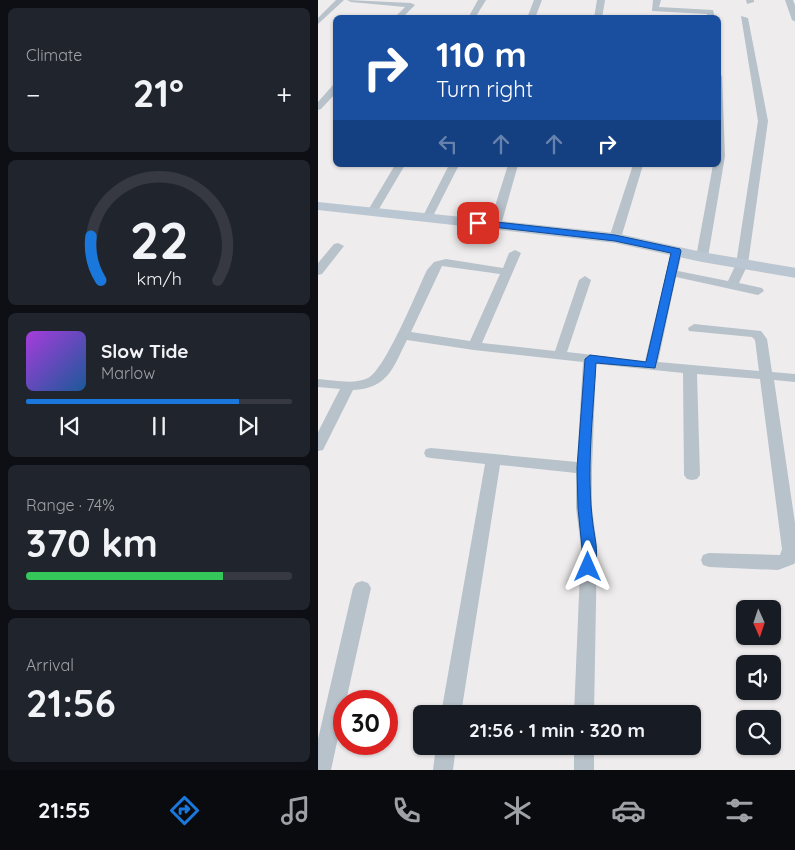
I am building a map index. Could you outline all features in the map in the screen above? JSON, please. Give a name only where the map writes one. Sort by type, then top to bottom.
[{"type":"street","points":[[318,22],[340,0]]},
{"type":"street","points":[[351,0],[413,3]]},
{"type":"street","points":[[473,15],[482,0]]},
{"type":"street","points":[[532,15],[538,0]]},
{"type":"street","points":[[598,15],[601,0]]},
{"type":"street","points":[[657,0],[655,9],[710,12]]},
{"type":"street","points":[[789,0],[796,20]]},
{"type":"street","points":[[400,15],[413,3]]},
{"type":"street","points":[[732,285],[742,264],[763,121],[744,18]]},
{"type":"street","points":[[318,108],[333,90]]},
{"type":"street","points":[[372,212],[399,167]]},
{"type":"street","points":[[427,218],[453,167]]},
{"type":"street","points":[[495,225],[512,167]]},
{"type":"street","points":[[615,238],[637,167]]},
{"type":"street","points":[[702,257],[718,167]]},
{"type":"street","points":[[318,206],[615,238],[702,257],[796,273]]},
{"type":"street","points":[[318,271],[338,246]]},
{"type":"street","points":[[651,366],[676,251]]},
{"type":"street","points":[[474,346],[515,253]]},
{"type":"street","points":[[318,382],[349,385],[364,384],[381,376],[433,270],[440,263],[507,272]]},
{"type":"street","points":[[672,273],[758,291]]},
{"type":"street","points":[[560,355],[585,280]]},
{"type":"street","points":[[694,328],[750,333],[760,336],[790,555],[784,562],[770,564],[709,560]]},
{"type":"street","points":[[402,335],[474,346],[651,366],[796,378]]},
{"type":"street","points":[[584,705],[589,548],[584,508],[584,468],[590,359]]},
{"type":"street","points":[[690,370],[692,475]]},
{"type":"street","points":[[318,446],[349,385]]},
{"type":"street","points":[[432,452],[584,468]]},
{"type":"street","points":[[453,705],[494,459]]},
{"type":"street","points":[[321,770],[362,588]]},
{"type":"street","points":[[443,770],[445,755]]},
{"type":"street","points":[[584,755],[584,770]]},
{"type":"route","points":[[478,223],[615,238],[676,251],[651,366],[590,359],[584,468],[584,508],[589,548],[588,567]]}]
